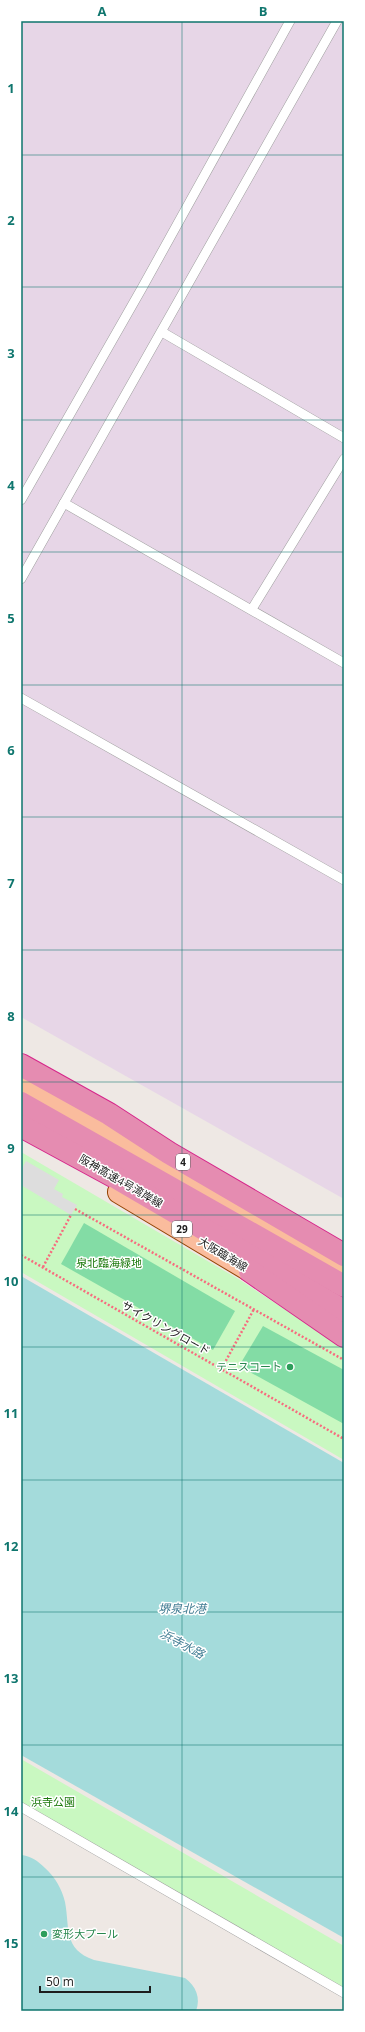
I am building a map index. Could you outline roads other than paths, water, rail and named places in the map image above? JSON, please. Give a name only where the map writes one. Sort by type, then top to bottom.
[{"type":"highway","name":"4","points":[[22,1073],[109,1114],[169,1154],[344,1255]]},
{"type":"highway","name":"阪神高速4号湾岸線","points":[[21,1103],[344,1286]]},
{"type":"highway","name":"阪神高速4号湾岸線","points":[[21,1126],[115,1177],[344,1311]]},
{"type":"highway","points":[[240,1265],[344,1336]]},
{"type":"main road","points":[[22,1073],[344,1270]]},
{"type":"main road","name":"大阪臨海線","points":[[21,1132],[240,1265],[344,1324]]},
{"type":"lane","points":[[21,500],[252,96],[290,21]]},
{"type":"lane","points":[[21,579],[337,21]]},
{"type":"lane","points":[[162,332],[344,438]]},
{"type":"lane","points":[[252,609],[344,459]]},
{"type":"lane","points":[[64,503],[252,609],[344,663]]},
{"type":"lane","points":[[21,698],[344,880]]},
{"type":"lane","points":[[21,1807],[344,1993]]},
{"type":"water","name":"堺泉北港","points":[[21,1276],[344,1463],[344,1938],[21,1755]]},
{"type":"water","name":"変形大プール","points":[[21,1855],[40,1863],[52,1875],[58,1884],[65,1902],[70,1937],[77,1950],[94,1960],[185,1978],[195,1989],[198,1997],[196,2011],[21,2011]]},
{"type":"place","name":"テニスコート","points":[[290,1367]]},
{"type":"place","name":"変形大プール","points":[[44,1934]]},
{"type":"park label","name":"泉北臨海緑地","points":[[109,1263]]},
{"type":"park label","name":"浜寺公園","points":[[53,1802]]},
{"type":"water label","name":"浜寺水路","points":[[182,1644]]}]
